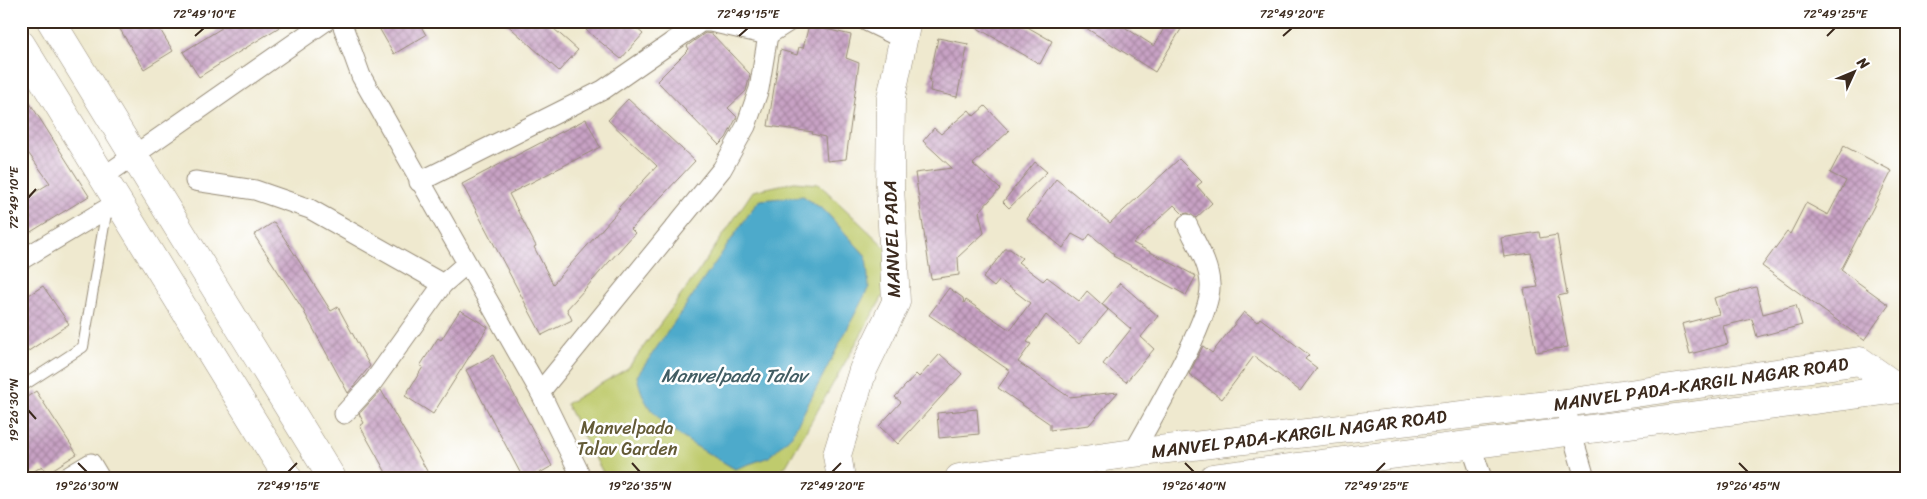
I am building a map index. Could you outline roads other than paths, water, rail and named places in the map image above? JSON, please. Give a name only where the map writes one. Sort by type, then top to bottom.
[{"type":"street","points":[[51,21],[332,478]]},
{"type":"street","points":[[103,177],[326,21]]},
{"type":"street","points":[[341,21],[361,76],[419,182],[540,392],[582,478]]},
{"type":"street","points":[[419,182],[603,90],[701,22],[710,22],[768,35],[790,21]]},
{"type":"street","points":[[866,21],[905,30]]},
{"type":"street","name":"MANVEL PADA","points":[[841,478],[837,455],[863,370],[896,302],[890,186],[891,98],[905,30]]},
{"type":"street","points":[[540,392],[722,169],[746,126],[759,89],[768,35]]},
{"type":"street","points":[[21,44],[103,177],[113,205],[288,478]]},
{"type":"street","points":[[195,181],[255,190],[310,209],[443,284]]},
{"type":"street","points":[[21,260],[113,205]]},
{"type":"street","points":[[1133,453],[1204,316],[1211,287],[1208,268],[1187,224]]},
{"type":"street","points":[[344,414],[372,382],[443,284],[466,264]]},
{"type":"street","name":"MANVEL PADA-KARGIL NAGAR ROAD","points":[[959,478],[1050,472],[1133,453],[1565,403],[1860,361],[1902,388]]},
{"type":"street","name":"MANVEL PADA-KARGIL NAGAR ROAD","points":[[1213,478],[1471,446],[1571,431],[1902,388]]},
{"type":"street","points":[[1565,403],[1585,478]]},
{"type":"street","points":[[1471,446],[1482,478]]},
{"type":"street","points":[[66,478],[91,463],[100,478]]},
{"type":"lane","points":[[21,386],[83,347],[113,205]]},
{"type":"water","name":"Manvelpada Talav","points":[[803,196],[825,211],[866,256],[869,287],[792,435],[769,457],[735,469],[693,444],[663,422],[651,410],[641,392],[637,376],[760,200]]},
{"type":"park label","name":"Manvelpada Talav Garden","points":[[627,438]]}]
